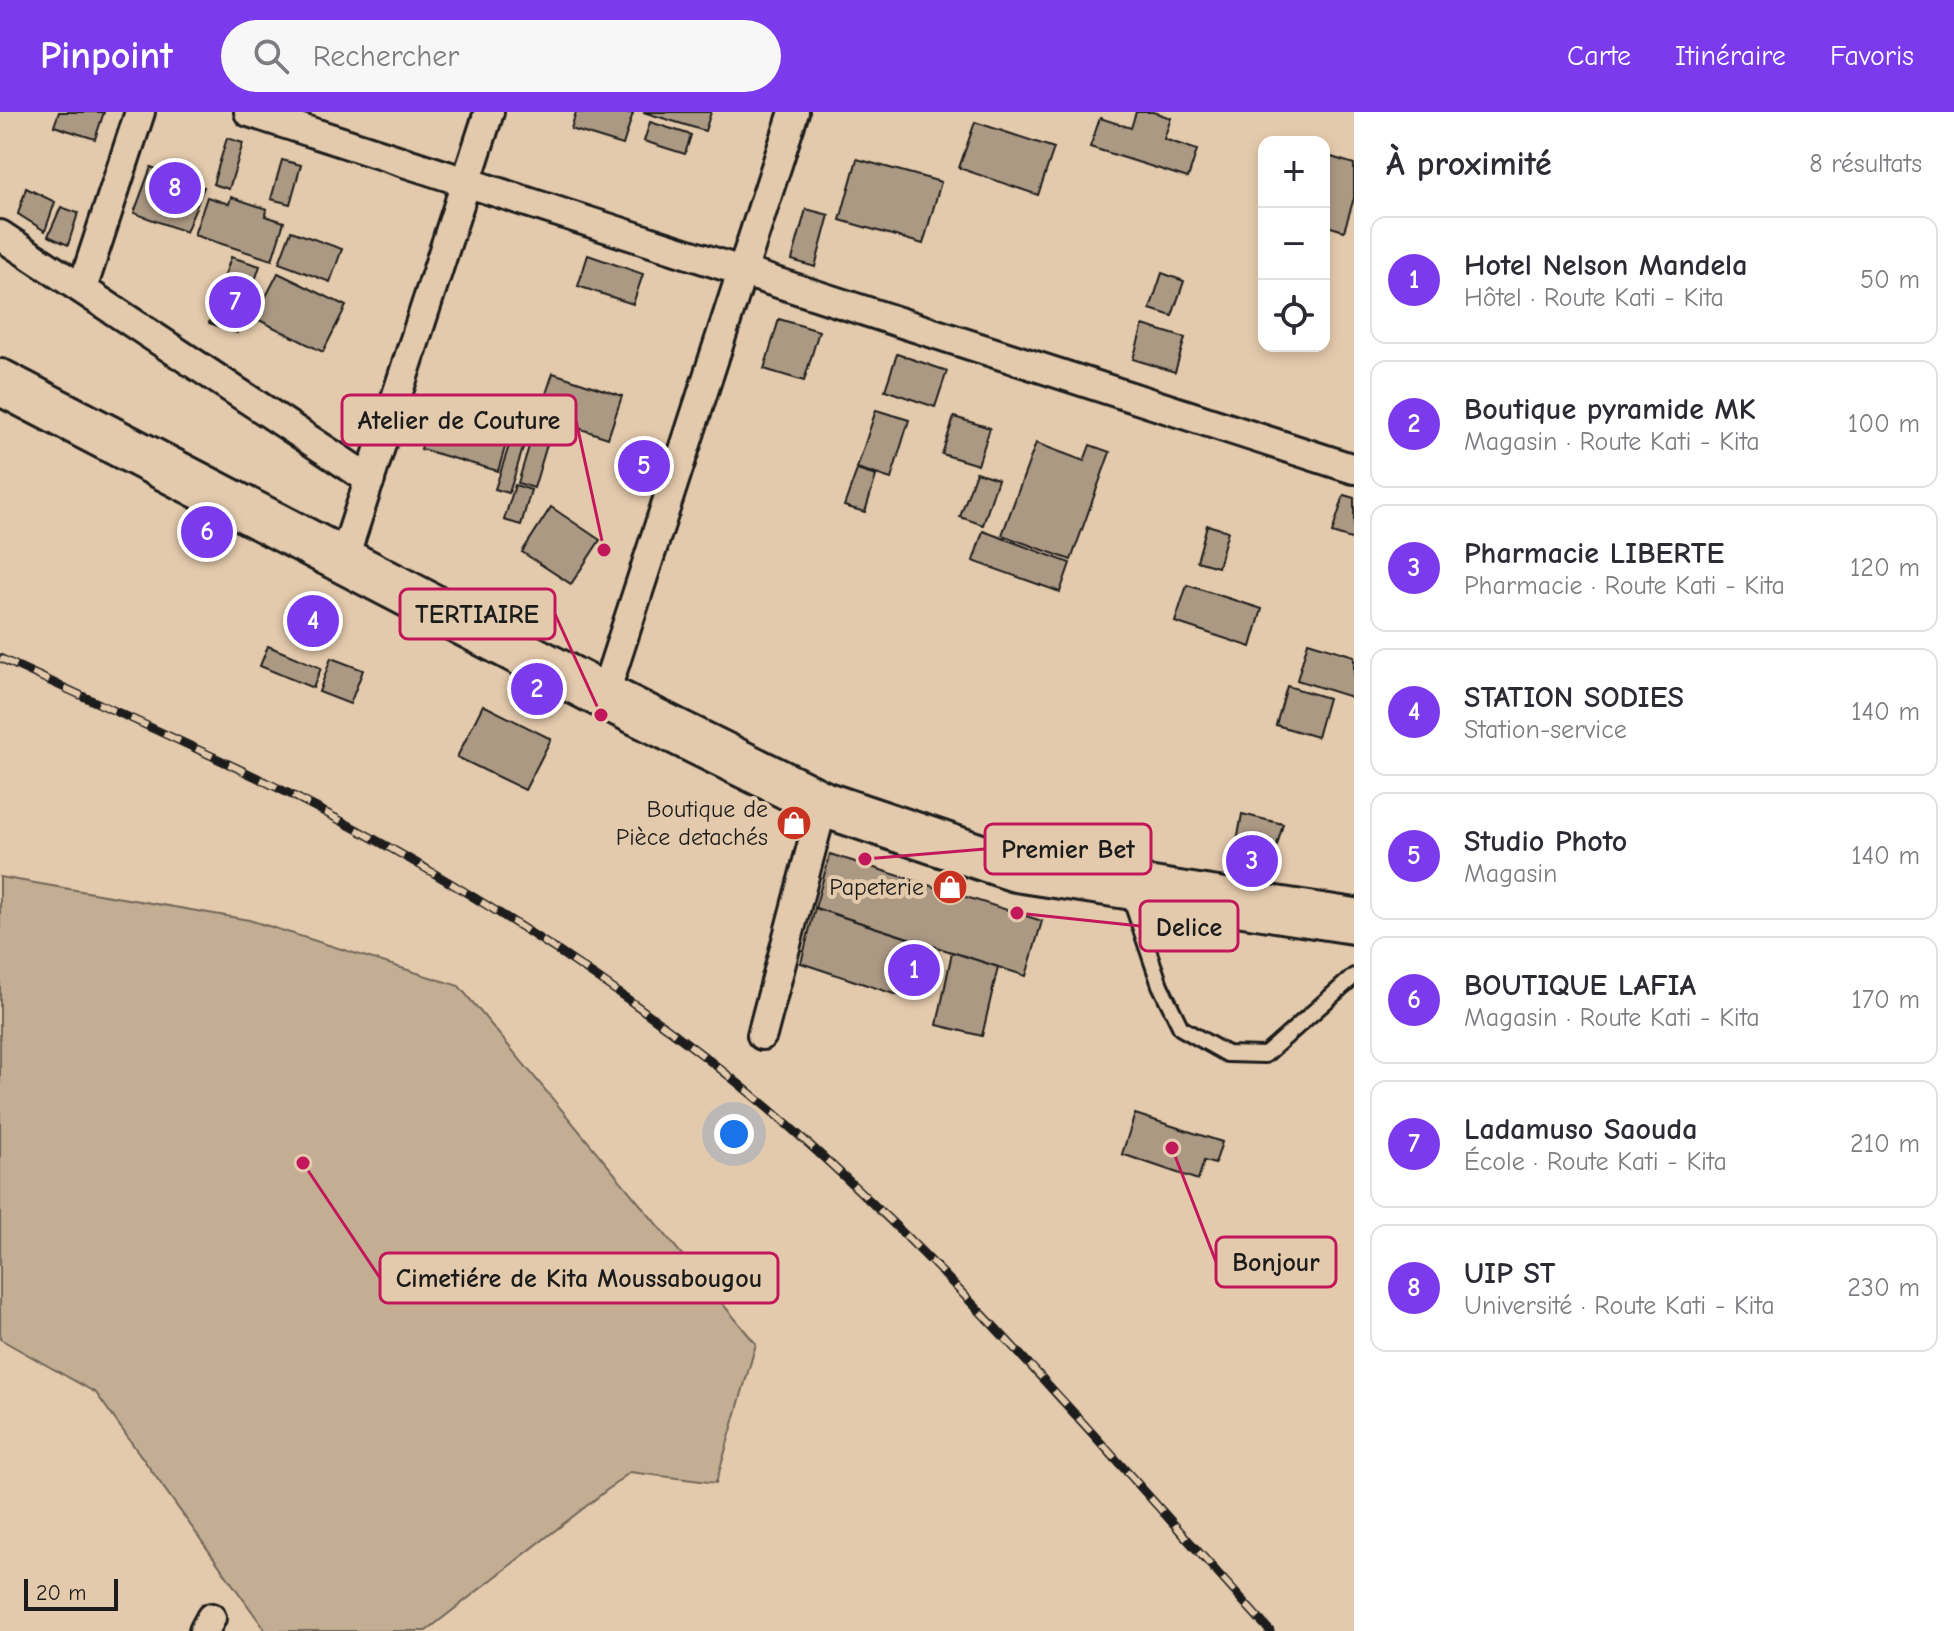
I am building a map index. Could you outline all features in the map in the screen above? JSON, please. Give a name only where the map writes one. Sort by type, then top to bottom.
[{"type":"main road","points":[[0,382],[604,696],[823,804],[1016,869],[1354,921]]},
{"type":"street","points":[[82,289],[140,112]]},
{"type":"street","points":[[249,112],[1354,469]]},
{"type":"street","points":[[343,561],[489,112]]},
{"type":"street","points":[[604,696],[794,112]]},
{"type":"street","points":[[0,235],[370,480]]},
{"type":"street","points":[[762,1035],[823,804]]},
{"type":"lane","points":[[1126,886],[1160,985],[1181,1028],[1227,1054],[1265,1055],[1354,976]]},
{"type":"shaded area","points":[[0,877],[249,920],[459,986],[756,1344],[716,1483],[630,1472],[426,1631],[266,1631],[96,1393],[0,1339]]},
{"type":"building","points":[[59,112],[104,112],[95,139],[54,126]]},
{"type":"building","points":[[576,112],[633,113],[623,145],[571,129]]},
{"type":"building","points":[[643,112],[711,112],[705,131]]},
{"type":"building","points":[[1136,112],[1153,112],[1171,118],[1164,139],[1197,150],[1188,178],[1090,147],[1100,118],[1131,128]]},
{"type":"building","points":[[650,122],[691,135],[685,154],[644,141]]},
{"type":"building","points":[[975,122],[1054,148],[1038,195],[959,168]]},
{"type":"building","points":[[227,138],[243,143],[229,189],[213,184]]},
{"type":"building","points":[[1330,157],[1354,164],[1354,198],[1344,231],[1330,227]]},
{"type":"building","points":[[857,159],[941,182],[923,244],[840,220]]},
{"type":"building","points":[[282,160],[301,165],[290,204],[271,199]]},
{"type":"building","points":[[151,167],[204,187],[186,232],[134,213]]},
{"type":"building","points":[[26,188],[55,202],[45,231],[18,214]]},
{"type":"building","points":[[207,197],[229,204],[231,197],[267,209],[265,216],[284,222],[272,260],[194,235]]},
{"type":"building","points":[[61,207],[78,213],[68,245],[48,236]]},
{"type":"building","points":[[806,209],[829,215],[815,267],[792,260]]},
{"type":"building","points":[[291,231],[342,249],[330,282],[279,263]]},
{"type":"building","points":[[588,255],[643,274],[633,304],[578,286]]},
{"type":"building","points":[[231,257],[260,266],[237,333],[209,323]]},
{"type":"building","points":[[278,273],[346,306],[323,352],[255,318]]},
{"type":"building","points":[[1162,273],[1184,281],[1172,316],[1150,309]]},
{"type":"building","points":[[779,319],[819,331],[804,381],[764,369]]},
{"type":"building","points":[[1143,325],[1185,338],[1175,372],[1133,359]]},
{"type":"building","points":[[897,354],[947,371],[935,407],[885,390]]},
{"type":"building","points":[[553,373],[622,396],[608,438],[539,415]]},
{"type":"building","points":[[876,410],[909,420],[891,479],[857,468]]},
{"type":"building","points":[[432,414],[508,437],[498,471],[421,449]]},
{"type":"building","points":[[954,417],[990,428],[978,465],[942,454]]},
{"type":"building","points":[[517,421],[530,426],[509,493],[495,489]]},
{"type":"building","points":[[536,423],[552,428],[534,488],[518,483]]},
{"type":"building","points":[[1036,443],[1084,461],[1090,445],[1110,452],[1071,560],[1002,535]]},
{"type":"building","points":[[857,470],[876,476],[865,512],[844,506]]},
{"type":"building","points":[[976,472],[998,479],[983,525],[960,517]]},
{"type":"building","points":[[515,485],[531,490],[521,525],[504,520]]},
{"type":"building","points":[[1344,495],[1354,498],[1354,540],[1332,533]]},
{"type":"building","points":[[551,507],[600,540],[571,584],[522,552]]},
{"type":"building","points":[[1207,525],[1228,531],[1218,567],[1197,561]]},
{"type":"building","points":[[983,531],[1070,563],[1060,592],[973,561]]},
{"type":"building","points":[[1187,585],[1262,609],[1251,647],[1175,622]]},
{"type":"building","points":[[1308,642],[1354,656],[1354,698],[1297,680]]},
{"type":"building","points":[[268,646],[321,668],[313,688],[260,666]]},
{"type":"building","points":[[331,658],[363,670],[350,704],[319,692]]},
{"type":"building","points":[[1287,686],[1328,698],[1317,737],[1276,725]]},
{"type":"building","points":[[483,705],[551,739],[525,790],[457,757]]},
{"type":"building","points":[[1242,814],[1283,824],[1270,870],[1233,863]]},
{"type":"building","points":[[830,854],[1042,921],[1026,976],[815,908]]},
{"type":"building","points":[[815,908],[920,942],[903,997],[801,963]]},
{"type":"building","points":[[952,952],[998,967],[982,1036],[937,1025]]},
{"type":"building","points":[[1135,1114],[1222,1142],[1215,1164],[1204,1161],[1198,1180],[1122,1154]]},
{"type":"railway","points":[[0,658],[258,778],[392,849],[524,928],[711,1062],[836,1169],[965,1296],[1270,1631]]},
{"type":"place","name":"UIP ST","points":[[175,188]]},
{"type":"place","name":"Ladamuso Saouda","points":[[235,302]]},
{"type":"place","name":"Studio Photo","points":[[644,466]]},
{"type":"place","name":"BOUTIQUE LAFIA","points":[[207,532]]},
{"type":"place","name":"Atelier de Couture","points":[[604,550]]},
{"type":"place","name":"STATION SODIES","points":[[313,621]]},
{"type":"place","name":"Boutique pyramide MK","points":[[537,689]]},
{"type":"place","name":"TERTIAIRE","points":[[601,715]]},
{"type":"place","name":"Boutique de Pièce detachés","points":[[794,823]]},
{"type":"place","name":"Premier Bet","points":[[865,859]]},
{"type":"place","name":"Pharmacie LIBERTE","points":[[1252,861]]},
{"type":"place","name":"Papeterie","points":[[950,887]]},
{"type":"place","name":"Delice","points":[[1017,913]]},
{"type":"place","name":"Hotel Nelson Mandela","points":[[914,970]]},
{"type":"place","name":"Bonjour","points":[[1172,1148]]},
{"type":"place","name":"Cimetiére de Kita Moussabougou","points":[[303,1163]]}]
